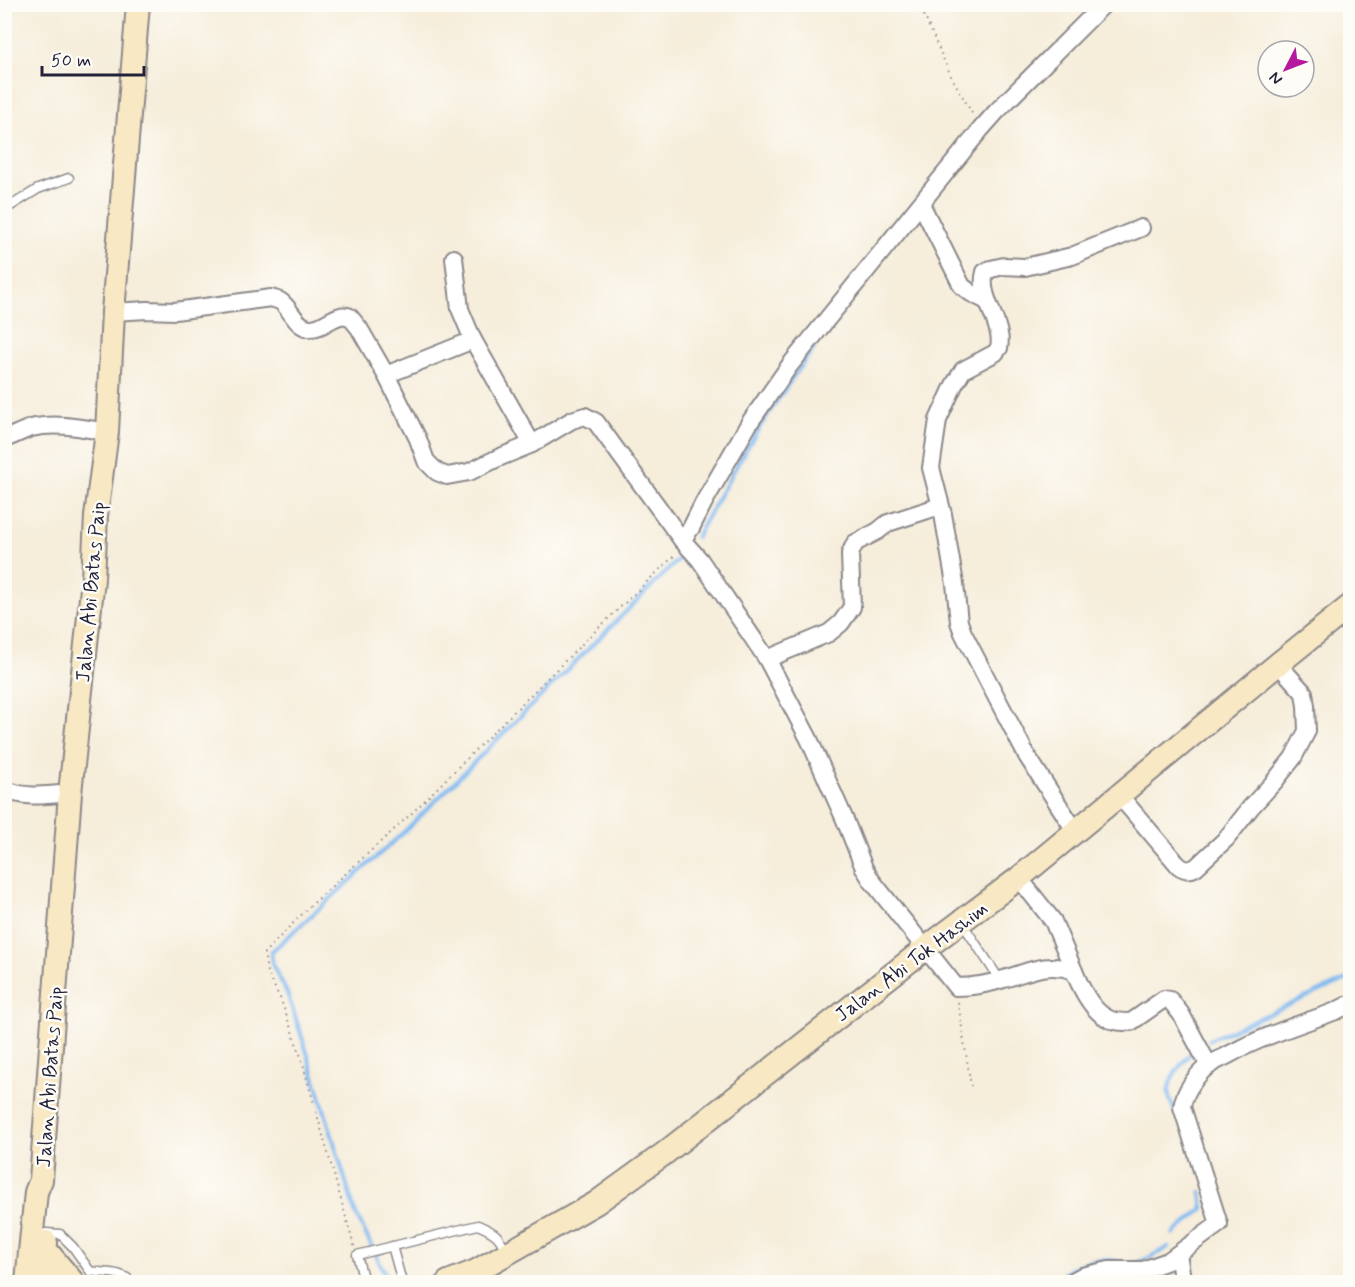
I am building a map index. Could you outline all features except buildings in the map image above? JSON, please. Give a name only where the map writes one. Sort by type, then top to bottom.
[{"type":"main road","name":"Jalan Abi Batas Paip","points":[[27,1282],[36,1192],[41,1180],[70,793],[93,579],[96,516],[107,432],[113,312],[138,4]]},
{"type":"main road","name":"Jalan Abi Tok Hashim","points":[[448,1282],[507,1254],[596,1203],[656,1159],[1019,878],[1350,606]]},
{"type":"main road","name":"Jalan Abi Batas Paip","points":[[41,1180],[50,1191],[44,1282]]},
{"type":"main road","points":[[46,1241],[81,1277]]},
{"type":"street","points":[[682,540],[691,528],[750,422],[783,374],[981,129],[1104,4]]},
{"type":"street","points":[[921,204],[962,286],[987,301]]},
{"type":"street","points":[[1076,832],[1027,756],[963,633],[931,468],[938,420],[954,385],[963,370],[995,353],[999,348],[1000,336],[987,301],[983,279],[986,272],[1004,266],[1025,267],[1072,256],[1141,228]]},
{"type":"street","points":[[454,258],[460,309],[473,340],[532,444]]},
{"type":"street","points":[[113,312],[175,311],[271,298],[279,300],[294,317],[309,328],[342,315],[350,316],[387,375],[418,439],[426,461],[437,472],[447,476],[469,472],[532,444],[572,420],[585,416],[596,422],[682,540],[700,560],[767,659],[809,739],[864,868],[956,987],[968,987],[1000,980],[1044,967],[1062,966],[1074,971]]},
{"type":"street","points":[[387,375],[473,340]]},
{"type":"street","points":[[4,439],[31,428],[50,426],[73,426],[107,432]]},
{"type":"street","points":[[767,659],[829,633],[841,623],[852,607],[850,554],[855,543],[888,523],[940,506]]},
{"type":"street","points":[[1119,795],[1179,866],[1184,870],[1196,867],[1226,839],[1274,782],[1293,758],[1307,731],[1304,693],[1278,664]]},
{"type":"street","points":[[4,789],[32,796],[70,793]]},
{"type":"street","points":[[1019,878],[1053,921],[1082,990],[1095,1008],[1107,1019],[1131,1022],[1164,999],[1170,1000],[1181,1014],[1209,1066]]},
{"type":"street","points":[[1071,1282],[1082,1276],[1110,1270],[1143,1270],[1168,1261],[1219,1224],[1182,1107],[1187,1091],[1209,1066],[1246,1046],[1350,1004]]},
{"type":"street","points":[[1179,1254],[1182,1278],[1180,1282]]},
{"type":"lane","points":[[4,210],[38,189],[69,178]]},
{"type":"lane","points":[[962,922],[1000,980]]},
{"type":"lane","points":[[364,1282],[357,1255],[478,1225],[493,1232],[507,1254]]},
{"type":"lane","points":[[392,1246],[402,1282]]},
{"type":"lane","points":[[79,1282],[81,1277],[118,1273],[132,1282]]},
{"type":"path","points":[[919,4],[951,76],[981,129]]},
{"type":"path","points":[[357,1255],[300,1054],[281,1000],[267,972],[264,953],[308,908],[411,814],[587,639],[677,554],[682,540]]},
{"type":"path","points":[[956,987],[971,1086]]},
{"type":"waterway","points":[[696,537],[767,416],[815,347]]},
{"type":"waterway","points":[[389,1282],[355,1212],[306,1049],[287,993],[273,966],[271,952],[403,833],[679,559],[684,550]]},
{"type":"waterway","points":[[1209,1040],[1350,978]]},
{"type":"waterway","points":[[1176,1114],[1169,1096],[1170,1083],[1176,1071],[1193,1050]]},
{"type":"waterway","points":[[1173,1234],[1203,1209],[1201,1192]]},
{"type":"waterway","points":[[1136,1263],[1168,1247]]},
{"type":"waterway","points":[[1052,1282],[1085,1263],[1103,1260],[1123,1263]]}]
